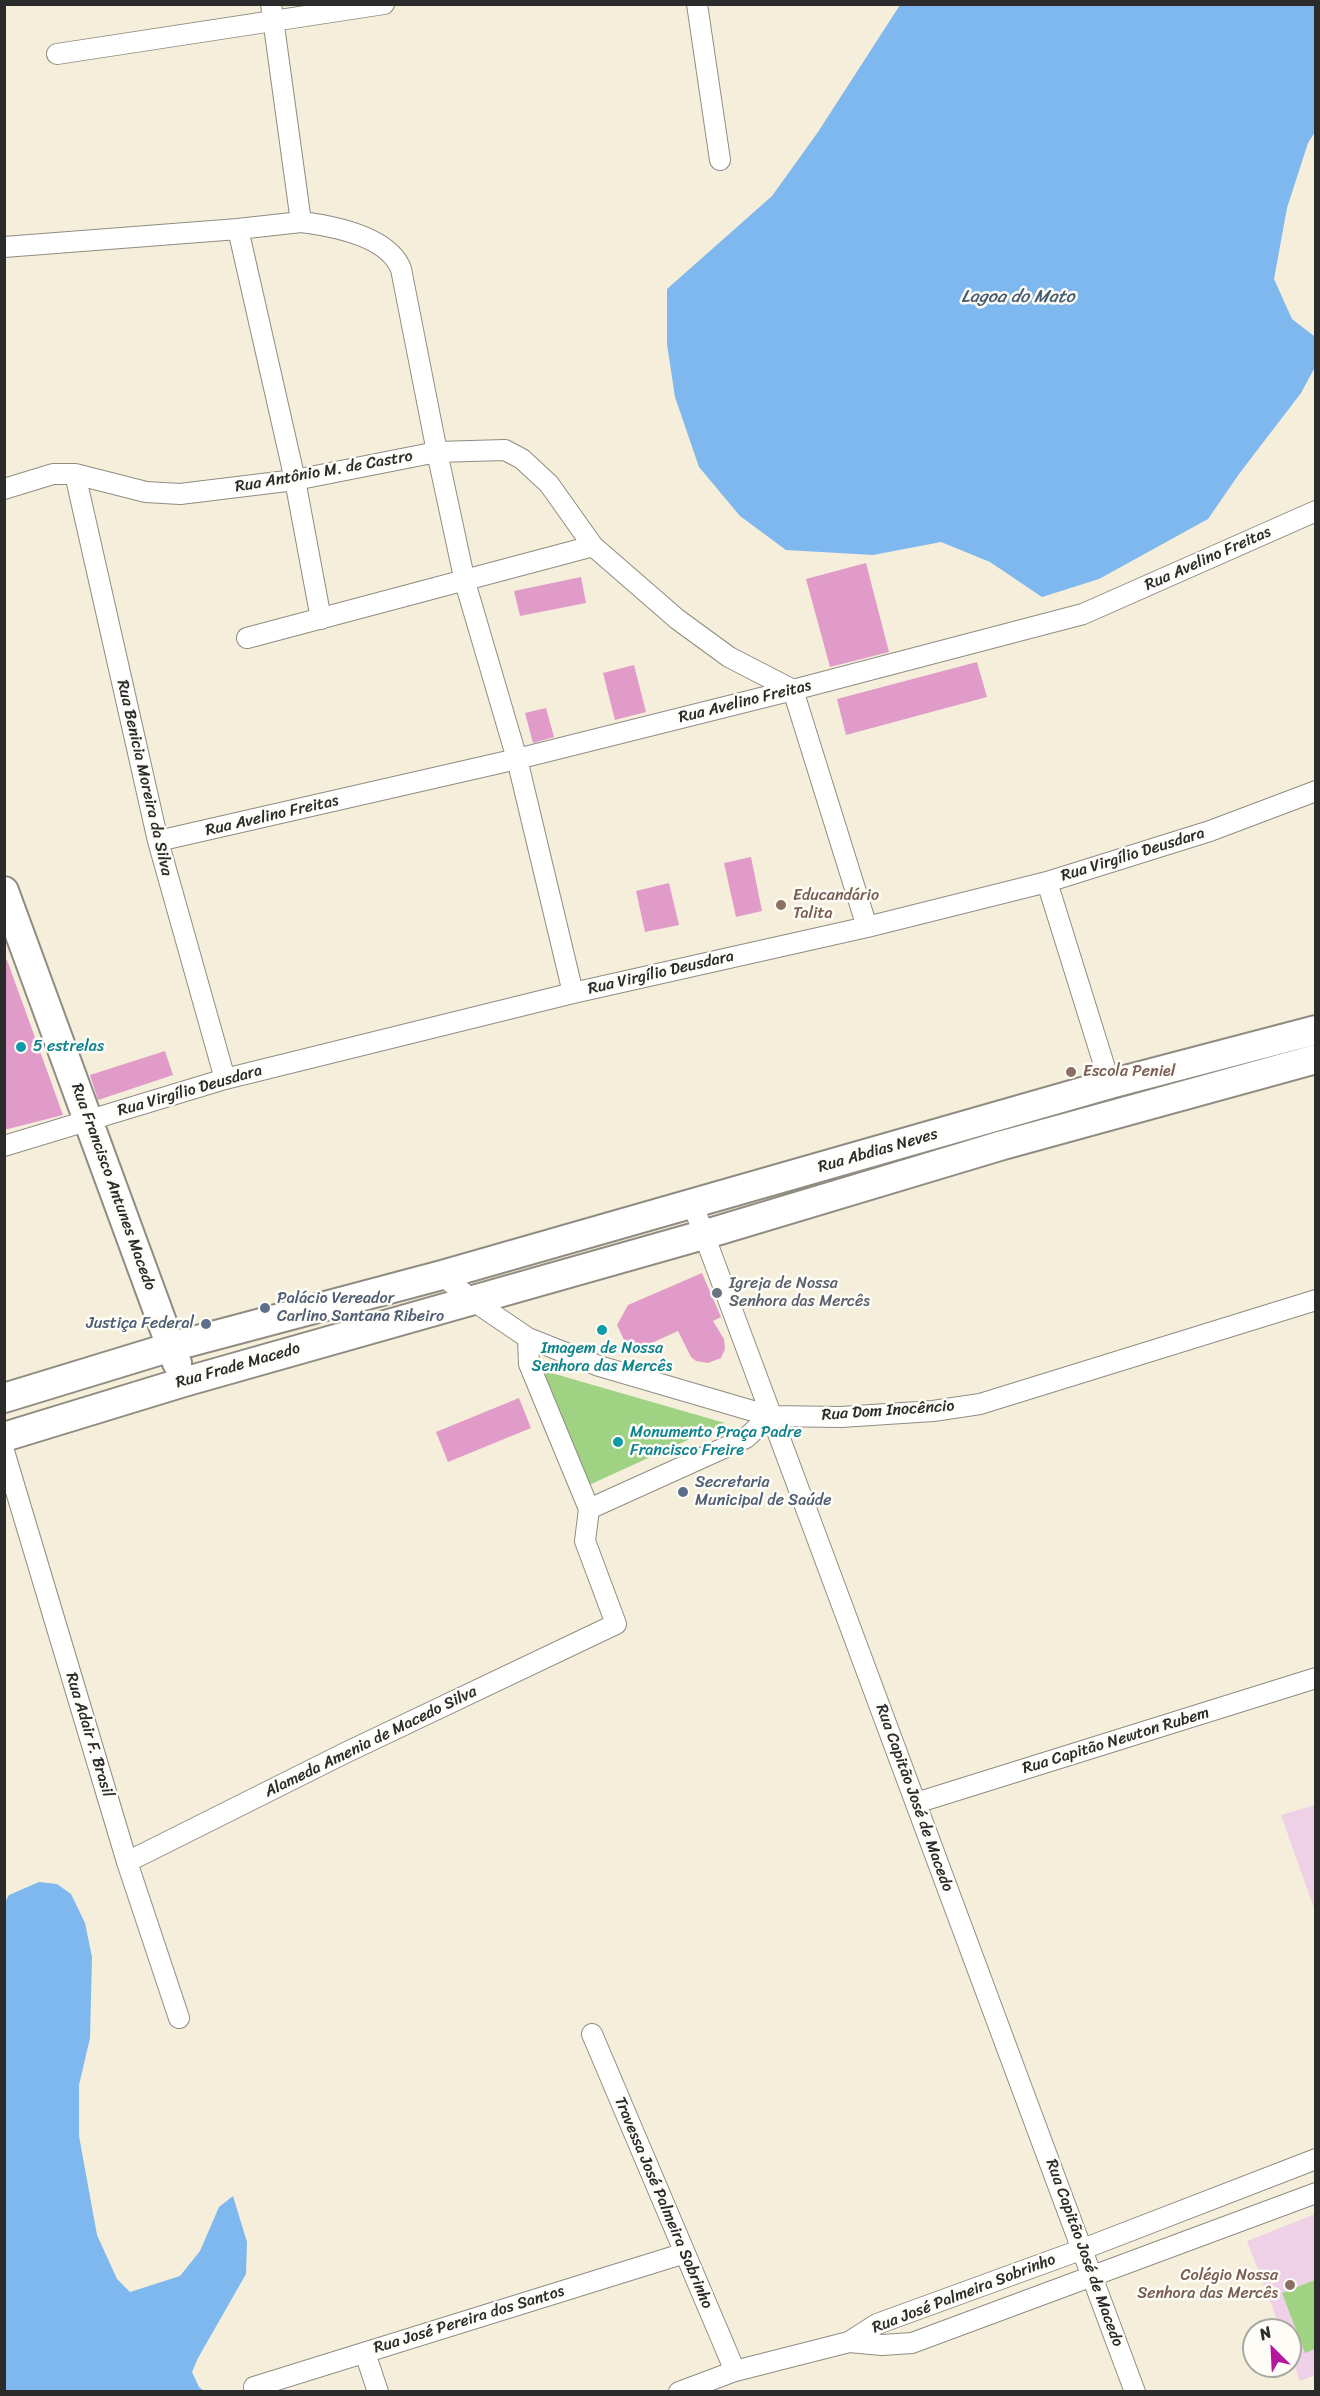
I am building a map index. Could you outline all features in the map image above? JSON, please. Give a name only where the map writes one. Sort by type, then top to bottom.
[{"type":"main road","name":"Rua Francisco Antunes Macedo","points":[[4,891],[184,1382]]},
{"type":"main road","name":"Rua Abdias Neves","points":[[442,1275],[1110,1084],[1316,1030]]},
{"type":"main road","name":"Rua Abdias Neves","points":[[472,1300],[703,1235],[1003,1145],[1316,1059]]},
{"type":"main road","points":[[996,1117],[1003,1145]]},
{"type":"main road","points":[[4,1398],[171,1347],[442,1275]]},
{"type":"main road","name":"Rua Frade Macedo","points":[[4,1437],[184,1382],[472,1300]]},
{"type":"street","points":[[57,54],[272,13],[384,4]]},
{"type":"street","points":[[697,4],[720,160]]},
{"type":"street","points":[[272,13],[301,222]]},
{"type":"street","points":[[4,247],[301,222],[326,225],[372,241],[387,249],[399,263],[465,582],[517,759],[573,993]]},
{"type":"street","points":[[238,229],[295,480],[321,619]]},
{"type":"street","name":"Rua Antônio M. de Castro","points":[[4,489],[53,474],[75,474],[146,492],[180,494],[295,480],[437,452],[504,450],[522,459],[549,484],[593,546]]},
{"type":"street","name":"Rua Benicia Moreira da Silva","points":[[75,474],[158,841],[225,1079]]},
{"type":"street","name":"Rua Avelino Freitas","points":[[158,841],[517,759],[1083,614],[1316,511]]},
{"type":"street","points":[[247,638],[465,582],[593,546],[677,619],[729,657],[793,690],[867,927]]},
{"type":"street","name":"Rua Virgílio Deusdara","points":[[4,1146],[225,1079],[573,993],[867,927],[1047,882],[1210,831],[1316,792]]},
{"type":"street","points":[[1047,882],[1110,1084]]},
{"type":"street","name":"Rua Capitão José de Macedo","points":[[693,1205],[1135,2391]]},
{"type":"street","name":"Rua Dom Inocêncio","points":[[442,1275],[472,1300],[528,1338],[599,1366],[770,1416],[841,1417],[933,1411],[980,1404],[1316,1300]]},
{"type":"street","points":[[528,1338],[529,1364],[589,1509],[746,1438],[770,1416]]},
{"type":"street","name":"Rua Adair F. Brasil","points":[[4,1451],[126,1862],[179,2018]]},
{"type":"street","name":"Alameda Amenia de Macedo Silva","points":[[126,1862],[345,1753],[616,1624],[585,1541],[589,1509]]},
{"type":"street","name":"Rua Capitão Newton Rubem","points":[[916,1803],[1316,1678]]},
{"type":"street","name":"Travessa José Palmeira Sobrinho","points":[[592,2034],[735,2371]]},
{"type":"street","points":[[1098,2234],[1312,2158],[1315,2193]]},
{"type":"street","name":"Rua José Palmeira Sobrinho","points":[[849,2342],[877,2324],[1083,2249],[1312,2158]]},
{"type":"street","name":"Rua José Palmeira Sobrinho","points":[[679,2391],[735,2371],[849,2342],[912,2343],[1315,2193]]},
{"type":"street","name":"Rua José Pereira dos Santos","points":[[254,2387],[684,2253]]},
{"type":"street","points":[[366,2353],[378,2391]]},
{"type":"shaded area","points":[[1316,1805],[1315,1911],[1281,1815]]},
{"type":"shaded area","name":"Colégio Nossa Senhora das Mercês","points":[[1315,2214],[1315,2375],[1300,2381],[1299,2378],[1302,2378],[1302,2318],[1276,2318],[1247,2241]]},
{"type":"green space","points":[[541,1370],[725,1423],[589,1485]]},
{"type":"green space","points":[[1315,2280],[1315,2349],[1305,2353],[1302,2345],[1302,2318],[1292,2318],[1282,2293]]},
{"type":"water","name":"Lagoa do Mato","points":[[900,5],[1315,5],[1315,132],[1308,143],[1287,208],[1274,279],[1292,319],[1314,336],[1315,367],[1301,393],[1208,519],[1099,579],[1042,597],[990,562],[941,542],[873,555],[786,550],[740,516],[699,467],[675,397],[667,344],[667,289],[772,196],[818,132]]},
{"type":"water","points":[[39,1882],[57,1884],[71,1894],[85,1923],[92,1957],[90,2038],[79,2085],[79,2136],[97,2235],[117,2279],[130,2292],[180,2276],[200,2251],[219,2207],[233,2196],[247,2242],[246,2274],[192,2372],[199,2387],[204,2391],[5,2391],[5,1902],[9,1895]]},
{"type":"building","points":[[866,563],[889,652],[830,667],[806,579]]},
{"type":"building","points":[[581,577],[586,603],[520,616],[514,591]]},
{"type":"building","points":[[977,662],[987,697],[846,735],[837,699]]},
{"type":"building","points":[[634,665],[646,712],[615,720],[603,673]]},
{"type":"building","points":[[546,708],[554,737],[533,743],[525,713]]},
{"type":"building","points":[[751,857],[762,911],[736,917],[724,863]]},
{"type":"building","points":[[669,883],[679,925],[645,932],[636,891]]},
{"type":"building","name":"5 estrelas","points":[[4,960],[7,960],[63,1115],[4,1130]]},
{"type":"building","points":[[165,1051],[173,1075],[98,1100],[90,1075]]},
{"type":"building","points":[[702,1273],[721,1317],[713,1321],[724,1339],[725,1349],[721,1358],[708,1363],[696,1361],[691,1357],[678,1331],[643,1347],[625,1342],[617,1325],[628,1305]]},
{"type":"building","points":[[519,1398],[531,1428],[448,1462],[436,1432]]},
{"type":"place","name":"Educandário Talita","points":[[781,905]]},
{"type":"place","name":"5 estrelas","points":[[21,1047]]},
{"type":"place","name":"Escola Peniel","points":[[1071,1072]]},
{"type":"place","name":"Igreja de Nossa Senhora das Mercês","points":[[717,1293]]},
{"type":"place","name":"Palácio Vereador Carlino Santana Ribeiro","points":[[265,1308]]},
{"type":"place","name":"Justiça Federal","points":[[206,1324]]},
{"type":"place","name":"Imagem de Nossa Senhora das Mercês","points":[[602,1330]]},
{"type":"place","name":"Monumento Praça Padre Francisco Freire","points":[[618,1442]]},
{"type":"place","name":"Secretaria Municipal de Saúde","points":[[683,1492]]},
{"type":"place","name":"Colégio Nossa Senhora das Mercês","points":[[1290,2285]]}]
